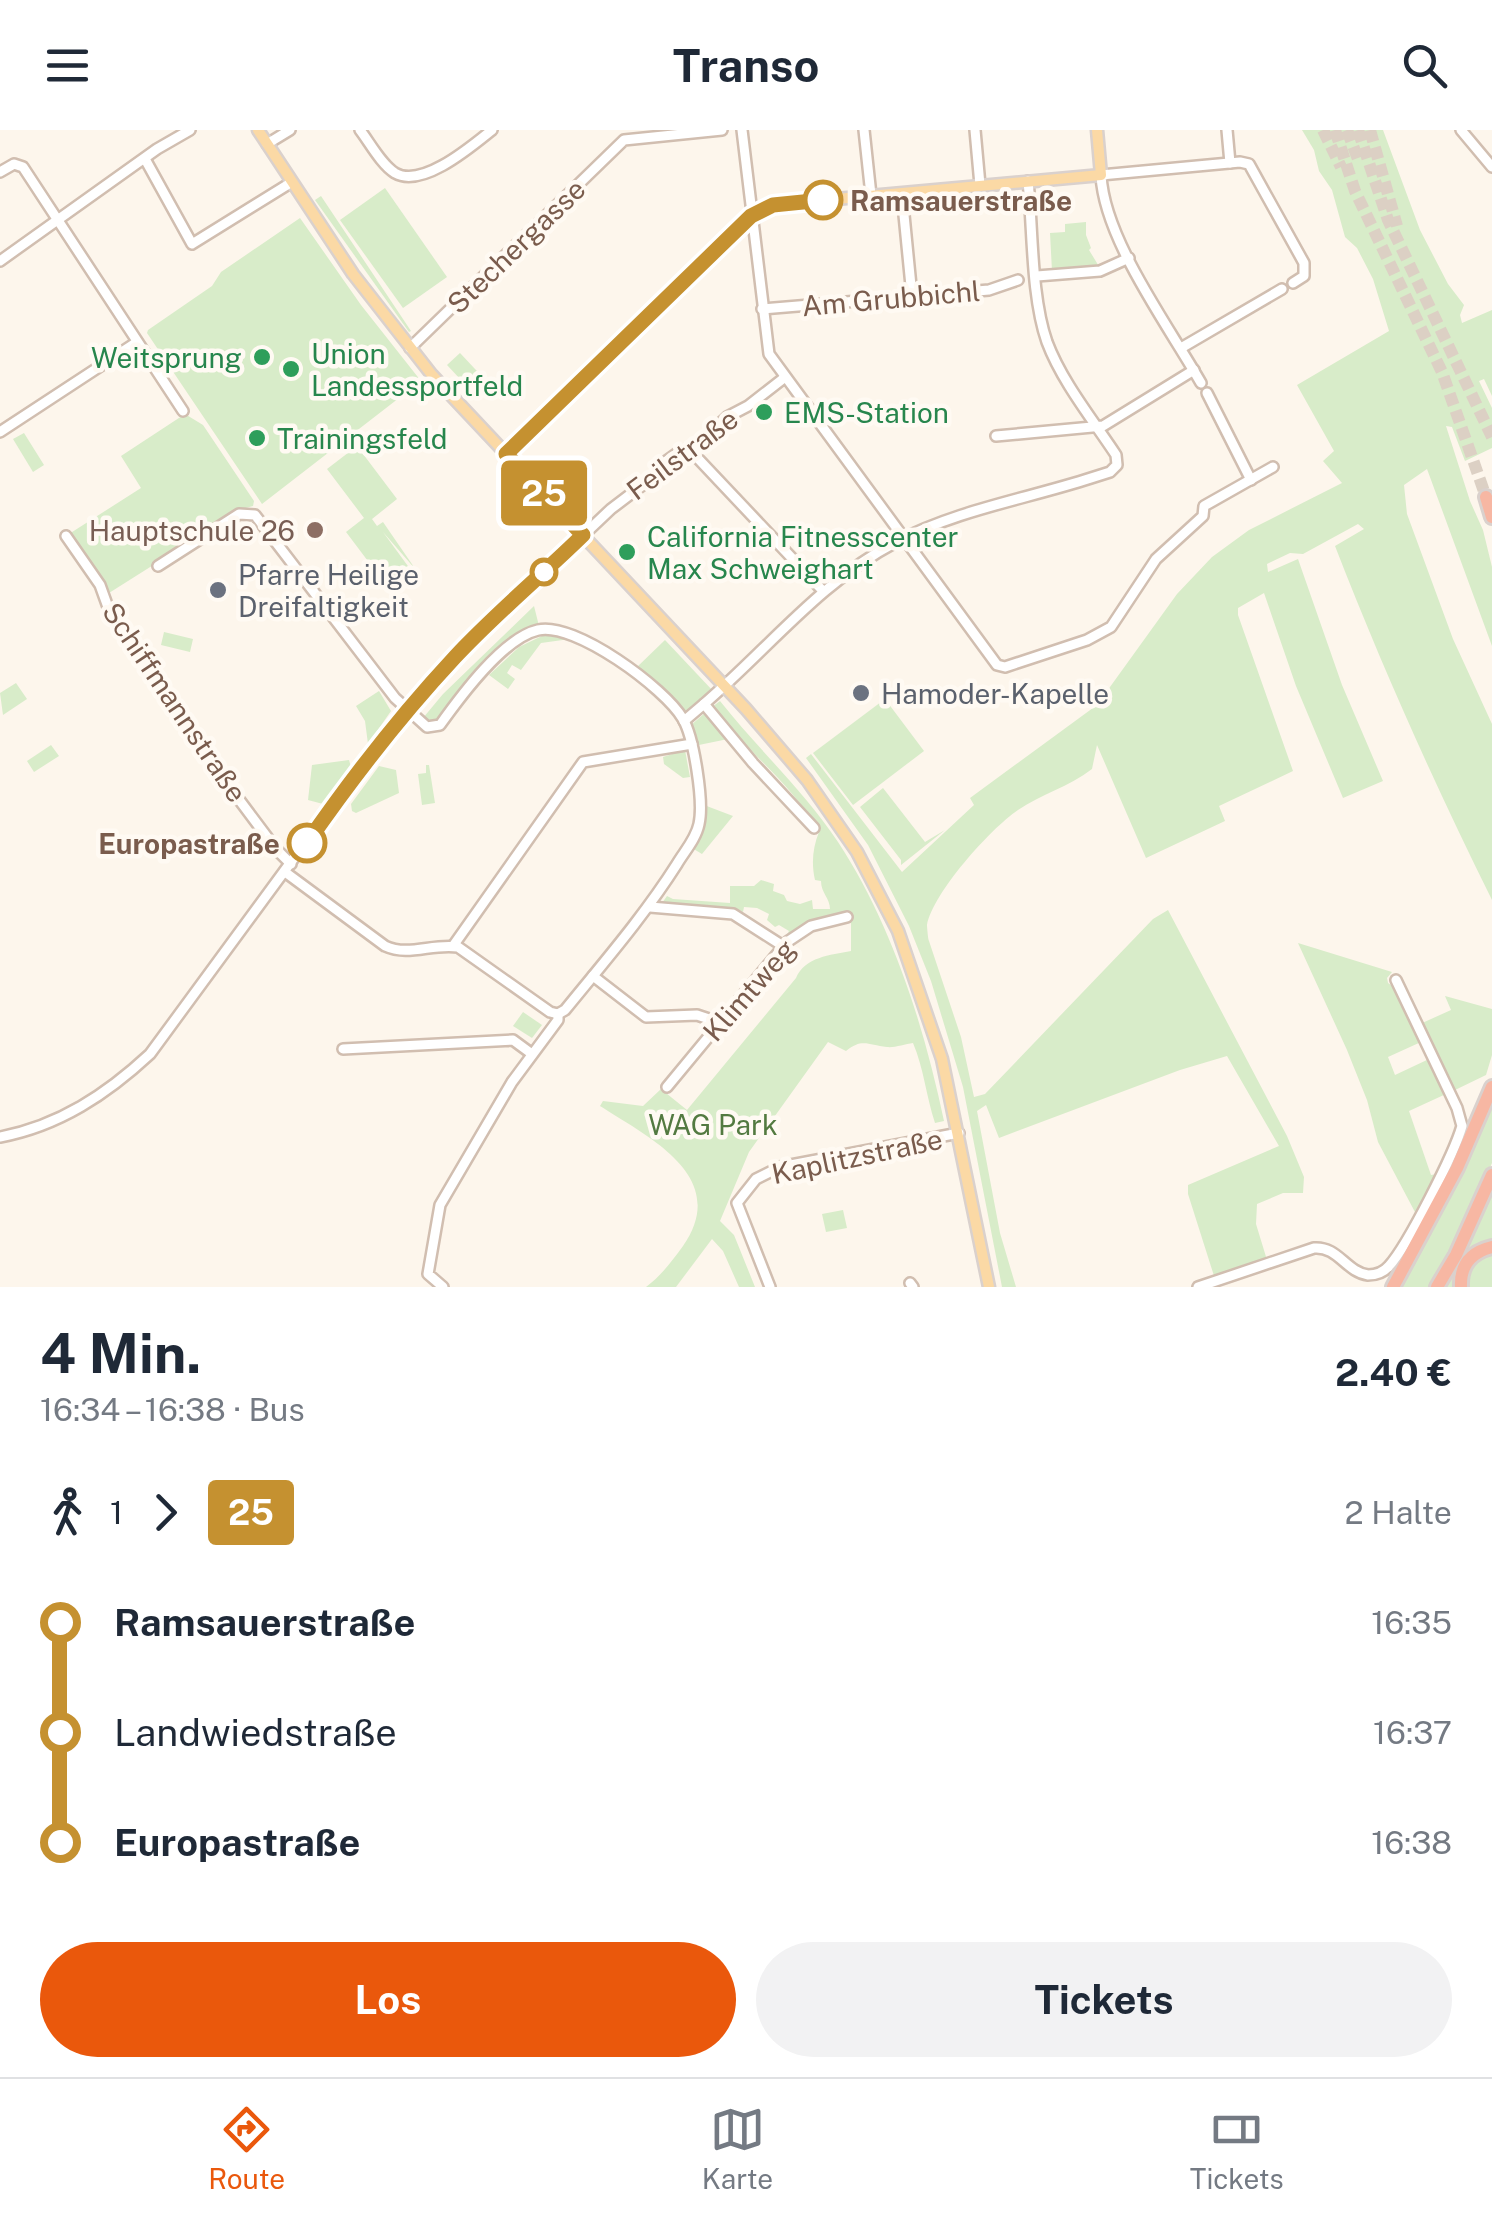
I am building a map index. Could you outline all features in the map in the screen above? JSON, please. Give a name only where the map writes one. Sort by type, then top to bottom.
[{"type":"highway","points":[[1486,497],[1492,518]]},
{"type":"highway","points":[[1394,1287],[1458,1168],[1492,1086]]},
{"type":"highway","points":[[1437,1287],[1492,1175]]},
{"type":"highway","points":[[1461,1287],[1468,1260],[1492,1247]]},
{"type":"main road","points":[[258,130],[353,274],[410,348],[724,684],[814,790],[857,852],[898,931],[942,1059],[989,1287]]},
{"type":"main road","points":[[506,454],[751,216],[773,205],[871,196],[903,198],[980,185],[1101,174],[1097,130]]},
{"type":"street","points":[[0,261],[190,130]]},
{"type":"street","points":[[267,144],[290,130]]},
{"type":"street","points":[[360,130],[392,170],[411,176],[438,168],[492,130]]},
{"type":"street","points":[[616,130],[621,143],[630,138],[722,130]]},
{"type":"street","points":[[742,130],[769,354],[1001,667],[1087,640],[1111,627],[1156,559],[1203,516],[1204,506],[1273,467]]},
{"type":"street","points":[[864,130],[871,196]]},
{"type":"street","points":[[975,130],[980,185]]},
{"type":"street","points":[[1227,130],[1230,163]]},
{"type":"street","points":[[1461,130],[1492,167]]},
{"type":"street","name":"Stechergasse","points":[[410,348],[621,143]]},
{"type":"street","points":[[146,159],[192,244],[292,182]]},
{"type":"street","points":[[0,172],[14,164],[23,167],[183,411]]},
{"type":"street","points":[[1181,348],[1306,272],[1301,256],[1249,164],[1101,174],[1107,215],[1129,258],[1181,348],[1201,382]]},
{"type":"street","points":[[684,720],[854,568],[905,538],[948,520],[1117,465],[1116,455],[1051,351],[1030,278],[1028,181]]},
{"type":"street","points":[[904,215],[912,296]]},
{"type":"street","name":"Am Grubbichl","points":[[762,309],[993,289],[1030,278],[1100,271],[1129,258]]},
{"type":"street","points":[[0,432],[137,342]]},
{"type":"street","points":[[996,436],[1098,426],[1194,370]]},
{"type":"street","name":"Feilstraße","points":[[583,535],[657,474],[661,465],[689,449],[736,409],[748,406],[784,378]]},
{"type":"street","points":[[1207,393],[1251,480]]},
{"type":"street","points":[[689,449],[824,591]]},
{"type":"street","points":[[158,566],[239,514],[254,515],[408,710],[427,727],[440,725],[461,696],[516,641],[534,631],[553,629],[573,635],[628,668],[672,704],[684,720],[692,744],[700,809],[698,828],[650,907],[565,1010],[558,1014],[550,1012],[453,946],[583,762],[692,744]]},
{"type":"street","points":[[0,1137],[33,1128],[81,1107],[116,1084],[150,1054],[349,783],[408,710],[458,654],[583,535]]},
{"type":"street","name":"Schiffmannstraße","points":[[66,536],[202,750],[288,868],[390,949],[404,952],[453,946]]},
{"type":"street","points":[[704,704],[752,764],[814,828]]},
{"type":"street","points":[[650,907],[733,914],[783,946]]},
{"type":"street","name":"Klimtweg","points":[[667,1087],[783,946],[811,926],[846,916]]},
{"type":"street","points":[[593,976],[646,1017],[697,1014],[720,1023]]},
{"type":"street","points":[[1198,1287],[1317,1247],[1332,1250],[1362,1274],[1376,1274],[1390,1265],[1419,1216],[1462,1126],[1396,980]]},
{"type":"street","points":[[443,1287],[428,1274],[438,1211],[532,1054],[558,1020],[558,1014]]},
{"type":"street","points":[[343,1050],[513,1040],[532,1054]]},
{"type":"street","name":"Kaplitzstraße","points":[[770,1287],[737,1203],[756,1179],[780,1167],[959,1134]]},
{"type":"green space","points":[[1302,130],[1383,130],[1420,230],[1448,284],[1464,305],[1462,323],[1492,310],[1492,396],[1484,379],[1479,381],[1492,408],[1492,448],[1465,461],[1452,427],[1446,426],[1492,567],[1492,646],[1427,469],[1404,485],[1407,514],[1453,639],[1492,724],[1492,900],[1409,724],[1335,546],[1364,529],[1358,524],[1303,554],[1290,553],[1267,564],[1268,572],[1298,559],[1342,685],[1383,781],[1343,798],[1296,686],[1264,593],[1238,608],[1238,615],[1293,771],[1219,806],[1225,821],[1146,858],[1097,745],[1092,769],[1018,810],[978,846],[940,896],[927,926],[961,1037],[974,1097],[985,1094],[1153,919],[1168,910],[1287,1136],[1304,1177],[1303,1193],[1283,1193],[1257,1204],[1256,1224],[1267,1260],[1215,1279],[1188,1185],[1279,1146],[1227,1056],[999,1138],[986,1105],[977,1111],[1000,1233],[1016,1287],[1002,1287],[963,1087],[931,981],[909,926],[868,845],[806,758],[811,754],[902,872],[974,805],[970,798],[1097,705],[1177,594],[1212,557],[1249,530],[1342,483],[1323,461],[1334,451],[1297,385],[1389,331],[1373,279],[1357,248],[1345,237],[1332,190],[1319,171],[1314,150]]},
{"type":"green space","points":[[385,188],[447,277],[403,308],[340,220]]},
{"type":"green space","points":[[321,196],[411,331],[315,200]]},
{"type":"green space","name":"Union Landessportfeld","points":[[300,218],[421,381],[262,504],[147,333],[212,286],[221,272]]},
{"type":"green space","points":[[1086,222],[1089,250],[1100,268],[1052,271],[1050,233],[1065,232],[1065,224]]},
{"type":"green space","points":[[460,353],[491,386],[478,398],[447,365]]},
{"type":"green space","points":[[185,414],[203,425],[254,501],[253,506],[242,509],[109,593],[69,534],[141,488],[121,456]]},
{"type":"green space","points":[[24,433],[44,465],[33,472],[13,439]]},
{"type":"green space","points":[[357,446],[397,499],[372,519],[377,526],[383,522],[416,570],[383,532],[413,573],[408,576],[404,571],[386,585],[346,532],[364,518],[327,469]]},
{"type":"green space","points":[[534,606],[539,626],[497,652],[438,720],[426,722],[423,718],[443,694]]},
{"type":"green space","points":[[164,632],[193,639],[190,652],[161,645]]},
{"type":"green space","points":[[544,635],[570,639],[541,643],[521,670],[512,665],[507,673],[515,679],[508,689],[489,675],[519,647]]},
{"type":"green space","points":[[665,640],[713,691],[688,713],[635,669]]},
{"type":"green space","points":[[16,683],[27,699],[3,715],[0,693]]},
{"type":"green space","points":[[379,691],[391,711],[368,744],[365,721],[356,706]]},
{"type":"green space","points":[[885,699],[924,751],[853,805],[813,753]]},
{"type":"green space","name":"WAG Park","points":[[720,701],[838,842],[875,907],[904,977],[944,1121],[935,1123],[913,1043],[890,1047],[861,1043],[846,1051],[828,1042],[749,1152],[720,1221],[734,1235],[755,1287],[739,1287],[723,1251],[712,1239],[676,1287],[646,1287],[683,1246],[695,1221],[697,1200],[691,1180],[678,1162],[661,1146],[600,1106],[603,1101],[643,1106],[661,1089],[687,1110],[805,965],[851,951],[851,918],[825,918],[784,940],[789,931],[779,925],[775,927],[767,920],[769,914],[757,908],[744,907],[743,912],[735,908],[662,903],[667,896],[730,903],[730,886],[754,886],[761,880],[774,884],[773,891],[784,895],[787,901],[800,904],[812,900],[813,909],[830,909],[821,881],[815,880],[814,874],[813,855],[819,832],[782,782],[712,707]]},
{"type":"green space","points":[[706,712],[728,739],[694,746],[690,726]]},
{"type":"green space","points":[[51,745],[59,756],[34,772],[27,761]]},
{"type":"green space","points":[[685,750],[690,777],[683,778],[664,764],[663,757]]},
{"type":"green space","points":[[349,760],[351,767],[323,804],[308,800],[312,765]]},
{"type":"green space","points":[[426,765],[435,803],[422,805],[418,774],[426,773]]},
{"type":"green space","points":[[379,766],[396,770],[399,793],[356,813],[352,811],[351,804]]},
{"type":"green space","points":[[883,788],[925,842],[945,830],[901,865],[860,807]]},
{"type":"green space","points":[[704,805],[733,816],[702,854],[692,848],[703,828]]},
{"type":"green space","points":[[1298,943],[1392,972],[1388,983],[1395,988],[1421,1042],[1388,1057],[1395,1075],[1429,1059],[1446,1094],[1409,1111],[1431,1175],[1437,1174],[1416,1214],[1378,1142],[1347,1050]]},
{"type":"green space","points":[[1445,996],[1492,1009],[1492,1055],[1486,1075],[1453,1091],[1420,1024],[1451,1010]]},
{"type":"green space","points":[[523,1012],[542,1025],[532,1038],[513,1026]]},
{"type":"green space","points":[[1492,1101],[1492,1163],[1457,1243],[1432,1287],[1399,1287],[1462,1171]]},
{"type":"green space","points":[[1492,1195],[1492,1241],[1465,1257],[1457,1287],[1444,1287]]},
{"type":"green space","points":[[843,1210],[847,1228],[826,1232],[822,1214]]},
{"type":"green space","points":[[1492,1254],[1492,1287],[1468,1287],[1473,1265]]},
{"type":"tunnel","points":[[1323,130],[1341,167]]},
{"type":"tunnel","points":[[1335,130],[1355,191],[1442,372],[1486,497]]},
{"type":"tunnel","points":[[1347,130],[1358,159]]},
{"type":"tunnel","points":[[1358,130],[1388,220],[1492,437]]},
{"type":"tunnel","points":[[1370,130],[1397,226]]},
{"type":"bus line","name":"25","points":[[307,843],[349,783],[420,695],[583,535],[506,454],[751,216],[773,205],[823,200]]},
{"type":"place","name":"Ramsauerstraße","points":[[823,200]]},
{"type":"place","name":"Weitsprung","points":[[262,357]]},
{"type":"place","name":"Union Landessportfeld","points":[[291,369]]},
{"type":"place","name":"EMS-Station","points":[[764,412]]},
{"type":"place","name":"Trainingsfeld","points":[[257,438]]},
{"type":"place","name":"Hauptschule 26","points":[[315,530]]},
{"type":"place","name":"California Fitnesscenter Max Schweighart","points":[[627,552]]},
{"type":"place","name":"Pfarre Heilige Dreifaltigkeit","points":[[218,590]]},
{"type":"place","name":"Hamoder-Kapelle","points":[[861,693]]},
{"type":"place","name":"Europastraße","points":[[307,843]]}]
